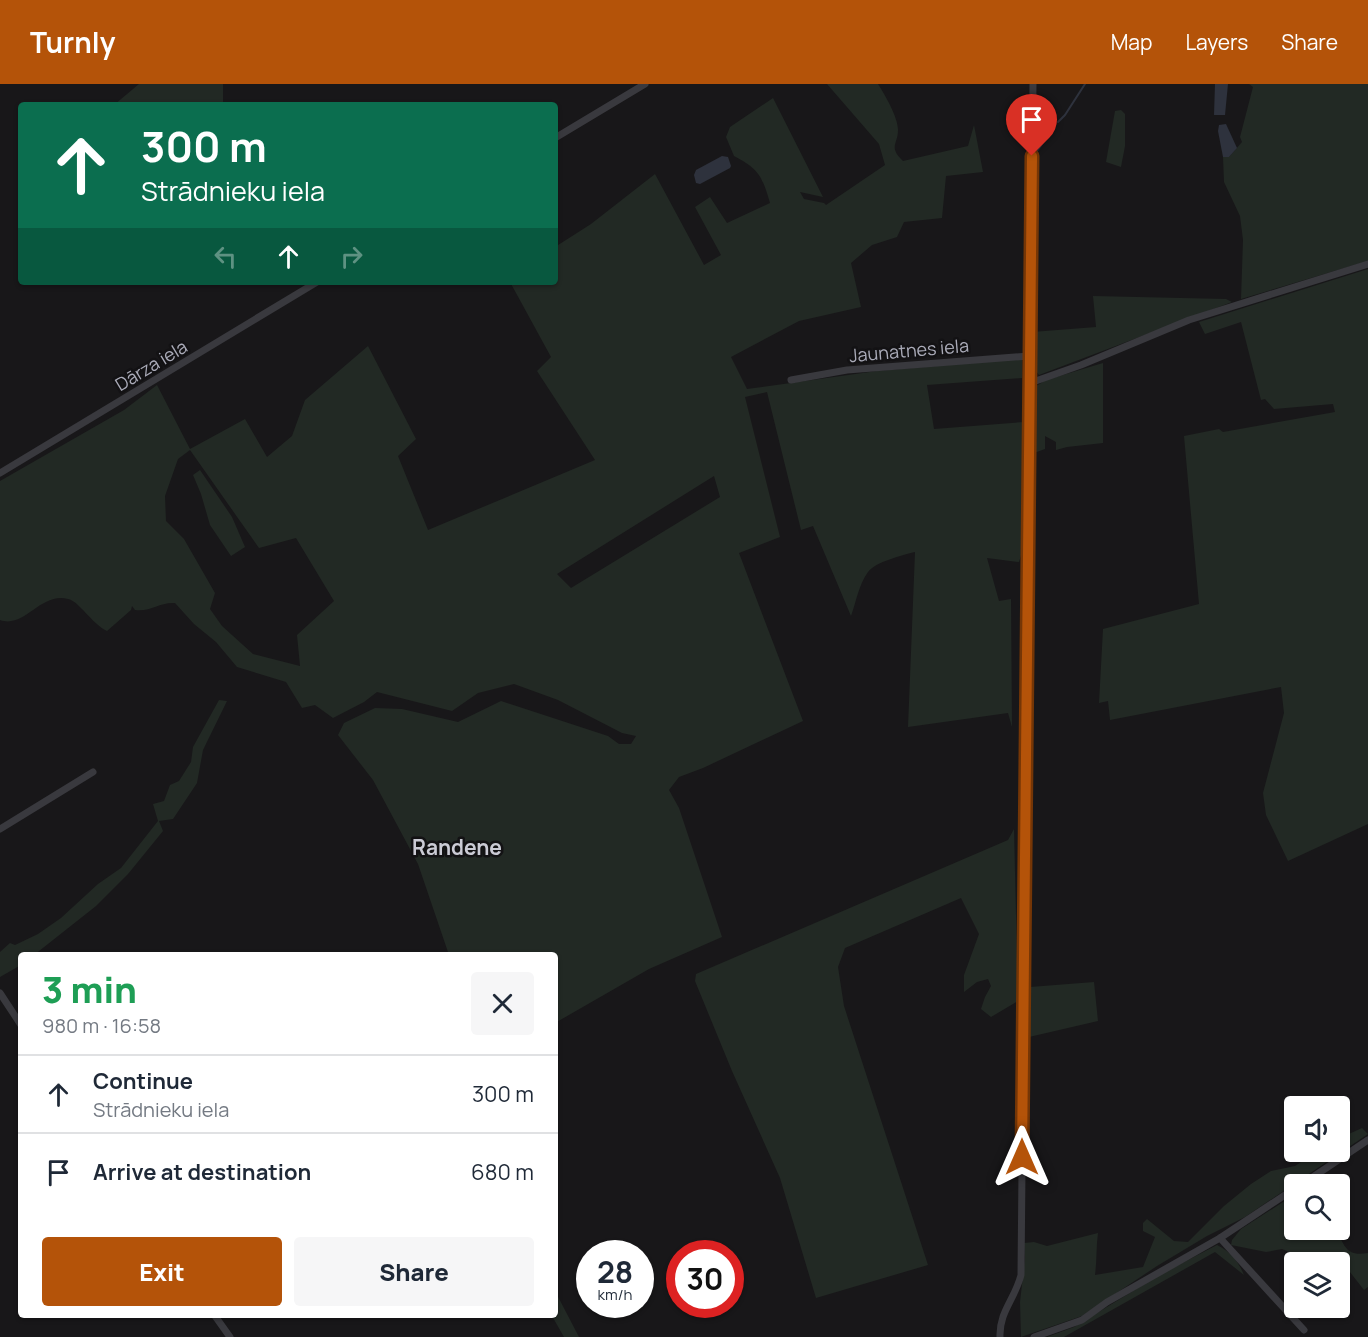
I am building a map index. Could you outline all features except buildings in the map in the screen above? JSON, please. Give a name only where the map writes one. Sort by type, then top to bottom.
[{"type":"street","points":[[558,136],[645,84]]},
{"type":"street","points":[[1000,1337],[1001,1317],[1018,1288],[1021,1275],[1023,851],[1033,84]]},
{"type":"street","points":[[1030,383],[1081,365],[1189,320],[1368,264]]},
{"type":"street","name":"Dārza iela","points":[[0,474],[312,285]]},
{"type":"street","name":"Jaunatnes iela","points":[[791,380],[847,370],[1029,356]]},
{"type":"street","points":[[0,829],[93,772]]},
{"type":"street","points":[[0,993],[18,1020]]},
{"type":"street","points":[[1317,1174],[1368,1140]]},
{"type":"street","points":[[1034,1337],[1082,1320],[1107,1302],[1220,1238],[1284,1196]]},
{"type":"street","points":[[1220,1238],[1304,1330]]},
{"type":"street","points":[[216,1318],[230,1337]]},
{"type":"shaded area","points":[[139,84],[223,84],[223,102],[118,102]]},
{"type":"shaded area","points":[[827,84],[878,84],[896,119],[898,135],[895,149],[903,161],[968,146],[974,125],[983,172],[946,176],[942,218],[904,222],[897,237],[872,245],[851,263],[861,307],[799,321],[731,357],[747,389],[877,371],[1022,359],[1022,378],[927,385],[934,429],[1024,422],[1022,504],[1025,508],[1026,523],[1021,556],[1019,562],[987,558],[999,601],[1011,599],[1012,727],[1008,713],[908,727],[915,552],[890,559],[868,572],[862,582],[851,616],[813,526],[801,530],[767,392],[745,397],[780,537],[739,553],[803,721],[679,777],[669,790],[679,808],[722,937],[649,969],[558,1021],[558,952],[448,952],[418,864],[373,780],[338,735],[344,723],[375,708],[402,709],[458,722],[501,701],[608,736],[619,744],[631,744],[636,736],[622,733],[558,700],[514,684],[478,693],[452,711],[377,692],[364,702],[333,718],[315,705],[302,708],[286,682],[237,667],[216,642],[194,624],[175,603],[141,610],[135,610],[132,606],[131,610],[107,631],[77,604],[68,599],[58,598],[49,601],[17,620],[0,620],[0,481],[124,410],[157,385],[190,449],[245,419],[267,457],[292,436],[305,400],[368,346],[416,439],[398,456],[428,530],[595,460],[537,371],[551,357],[512,285],[558,285],[558,245],[591,224],[655,174],[704,265],[721,255],[695,207],[710,197],[727,223],[770,203],[765,186],[758,174],[734,156],[726,137],[730,127],[773,98],[823,197],[800,192],[804,199],[826,205],[885,165],[879,144]],"holes":[[[190,450],[259,548],[296,538],[334,601],[297,635],[300,666],[253,654],[222,626],[210,609],[215,593],[184,539],[166,521],[165,496],[178,459]],[[714,476],[720,497],[571,588],[557,574]]]},
{"type":"shaded area","points":[[1215,84],[1228,84],[1225,115],[1214,115]]},
{"type":"shaded area","points":[[1249,84],[1368,84],[1368,261],[1241,299],[1243,240],[1240,216],[1224,182],[1223,157],[1229,157],[1242,142],[1240,137],[1253,87]]},
{"type":"shaded area","points":[[1121,110],[1125,114],[1125,146],[1121,167],[1106,162],[1115,111]]},
{"type":"shaded area","points":[[1226,124],[1237,148],[1229,157],[1223,157],[1218,131],[1219,125]]},
{"type":"shaded area","points":[[722,156],[728,157],[730,168],[700,184],[696,183],[694,175],[696,170]]},
{"type":"shaded area","points":[[1368,269],[1368,824],[1288,861],[1266,815],[1263,793],[1284,713],[1281,687],[1110,720],[1108,701],[1099,703],[1103,629],[1199,604],[1184,436],[1219,429],[1223,432],[1335,412],[1333,404],[1274,409],[1265,399],[1261,400],[1241,322],[1205,334],[1199,322]]},
{"type":"shaded area","points":[[1093,296],[1226,299],[1232,302],[1039,375],[1032,360],[1032,332],[1096,327]]},
{"type":"shaded area","points":[[1103,363],[1103,443],[1056,450],[1056,442],[1045,436],[1045,449],[1034,453],[1033,388],[1046,380]]},
{"type":"shaded area","points":[[200,470],[232,517],[245,547],[231,556],[210,525],[193,475]]},
{"type":"shaded area","points":[[219,700],[227,701],[203,750],[197,783],[173,819],[159,821],[163,831],[128,874],[96,906],[38,952],[18,952],[18,967],[0,977],[0,952],[10,943],[15,945],[38,934],[121,868],[158,821],[153,804],[164,801],[170,785],[179,781],[191,762],[193,747]]},
{"type":"shaded area","points":[[1014,829],[1018,1001],[991,1017],[981,1009],[991,986],[988,979],[977,982],[964,992],[964,975],[979,934],[961,898],[845,948],[838,967],[844,1006],[928,1265],[816,1298],[780,1178],[732,1071],[695,981],[696,974],[1008,840]]},
{"type":"shaded area","points":[[1094,982],[1098,1021],[1029,1037],[1030,987]]},
{"type":"shaded area","points":[[1362,1128],[1368,1134],[1350,1146],[1350,1133]]},
{"type":"shaded area","points":[[1301,1162],[1327,1162],[1309,1174],[1284,1174],[1284,1191],[1245,1217],[1207,1236],[1157,1266],[1082,1316],[1021,1337],[1020,1302],[1025,1258],[1024,1243],[1034,1242],[1047,1246],[1098,1233],[1095,1275],[1143,1267],[1155,1237],[1143,1231],[1143,1223],[1147,1219],[1174,1241],[1188,1242],[1224,1206],[1251,1184],[1271,1171],[1295,1166]]},
{"type":"shaded area","points":[[1284,1201],[1284,1240],[1341,1240],[1351,1252],[1368,1253],[1368,1287],[1364,1290],[1350,1272],[1350,1252],[1289,1252],[1282,1249],[1266,1252],[1231,1245],[1232,1240],[1241,1229]]},
{"type":"shaded area","points":[[1217,1245],[1234,1257],[1244,1275],[1215,1252],[1064,1337],[1047,1337],[1074,1327],[1161,1274]]},
{"type":"shaded area","points":[[558,1297],[579,1337],[564,1337],[553,1318],[558,1318]]},
{"type":"waterway","points":[[1058,122],[1085,84]]},
{"type":"waterway","points":[[1037,151],[1053,129]]},
{"type":"district","name":"Randene","points":[[457,847]]},
{"type":"route","points":[[1022,1157],[1023,851],[1032,156]]}]
